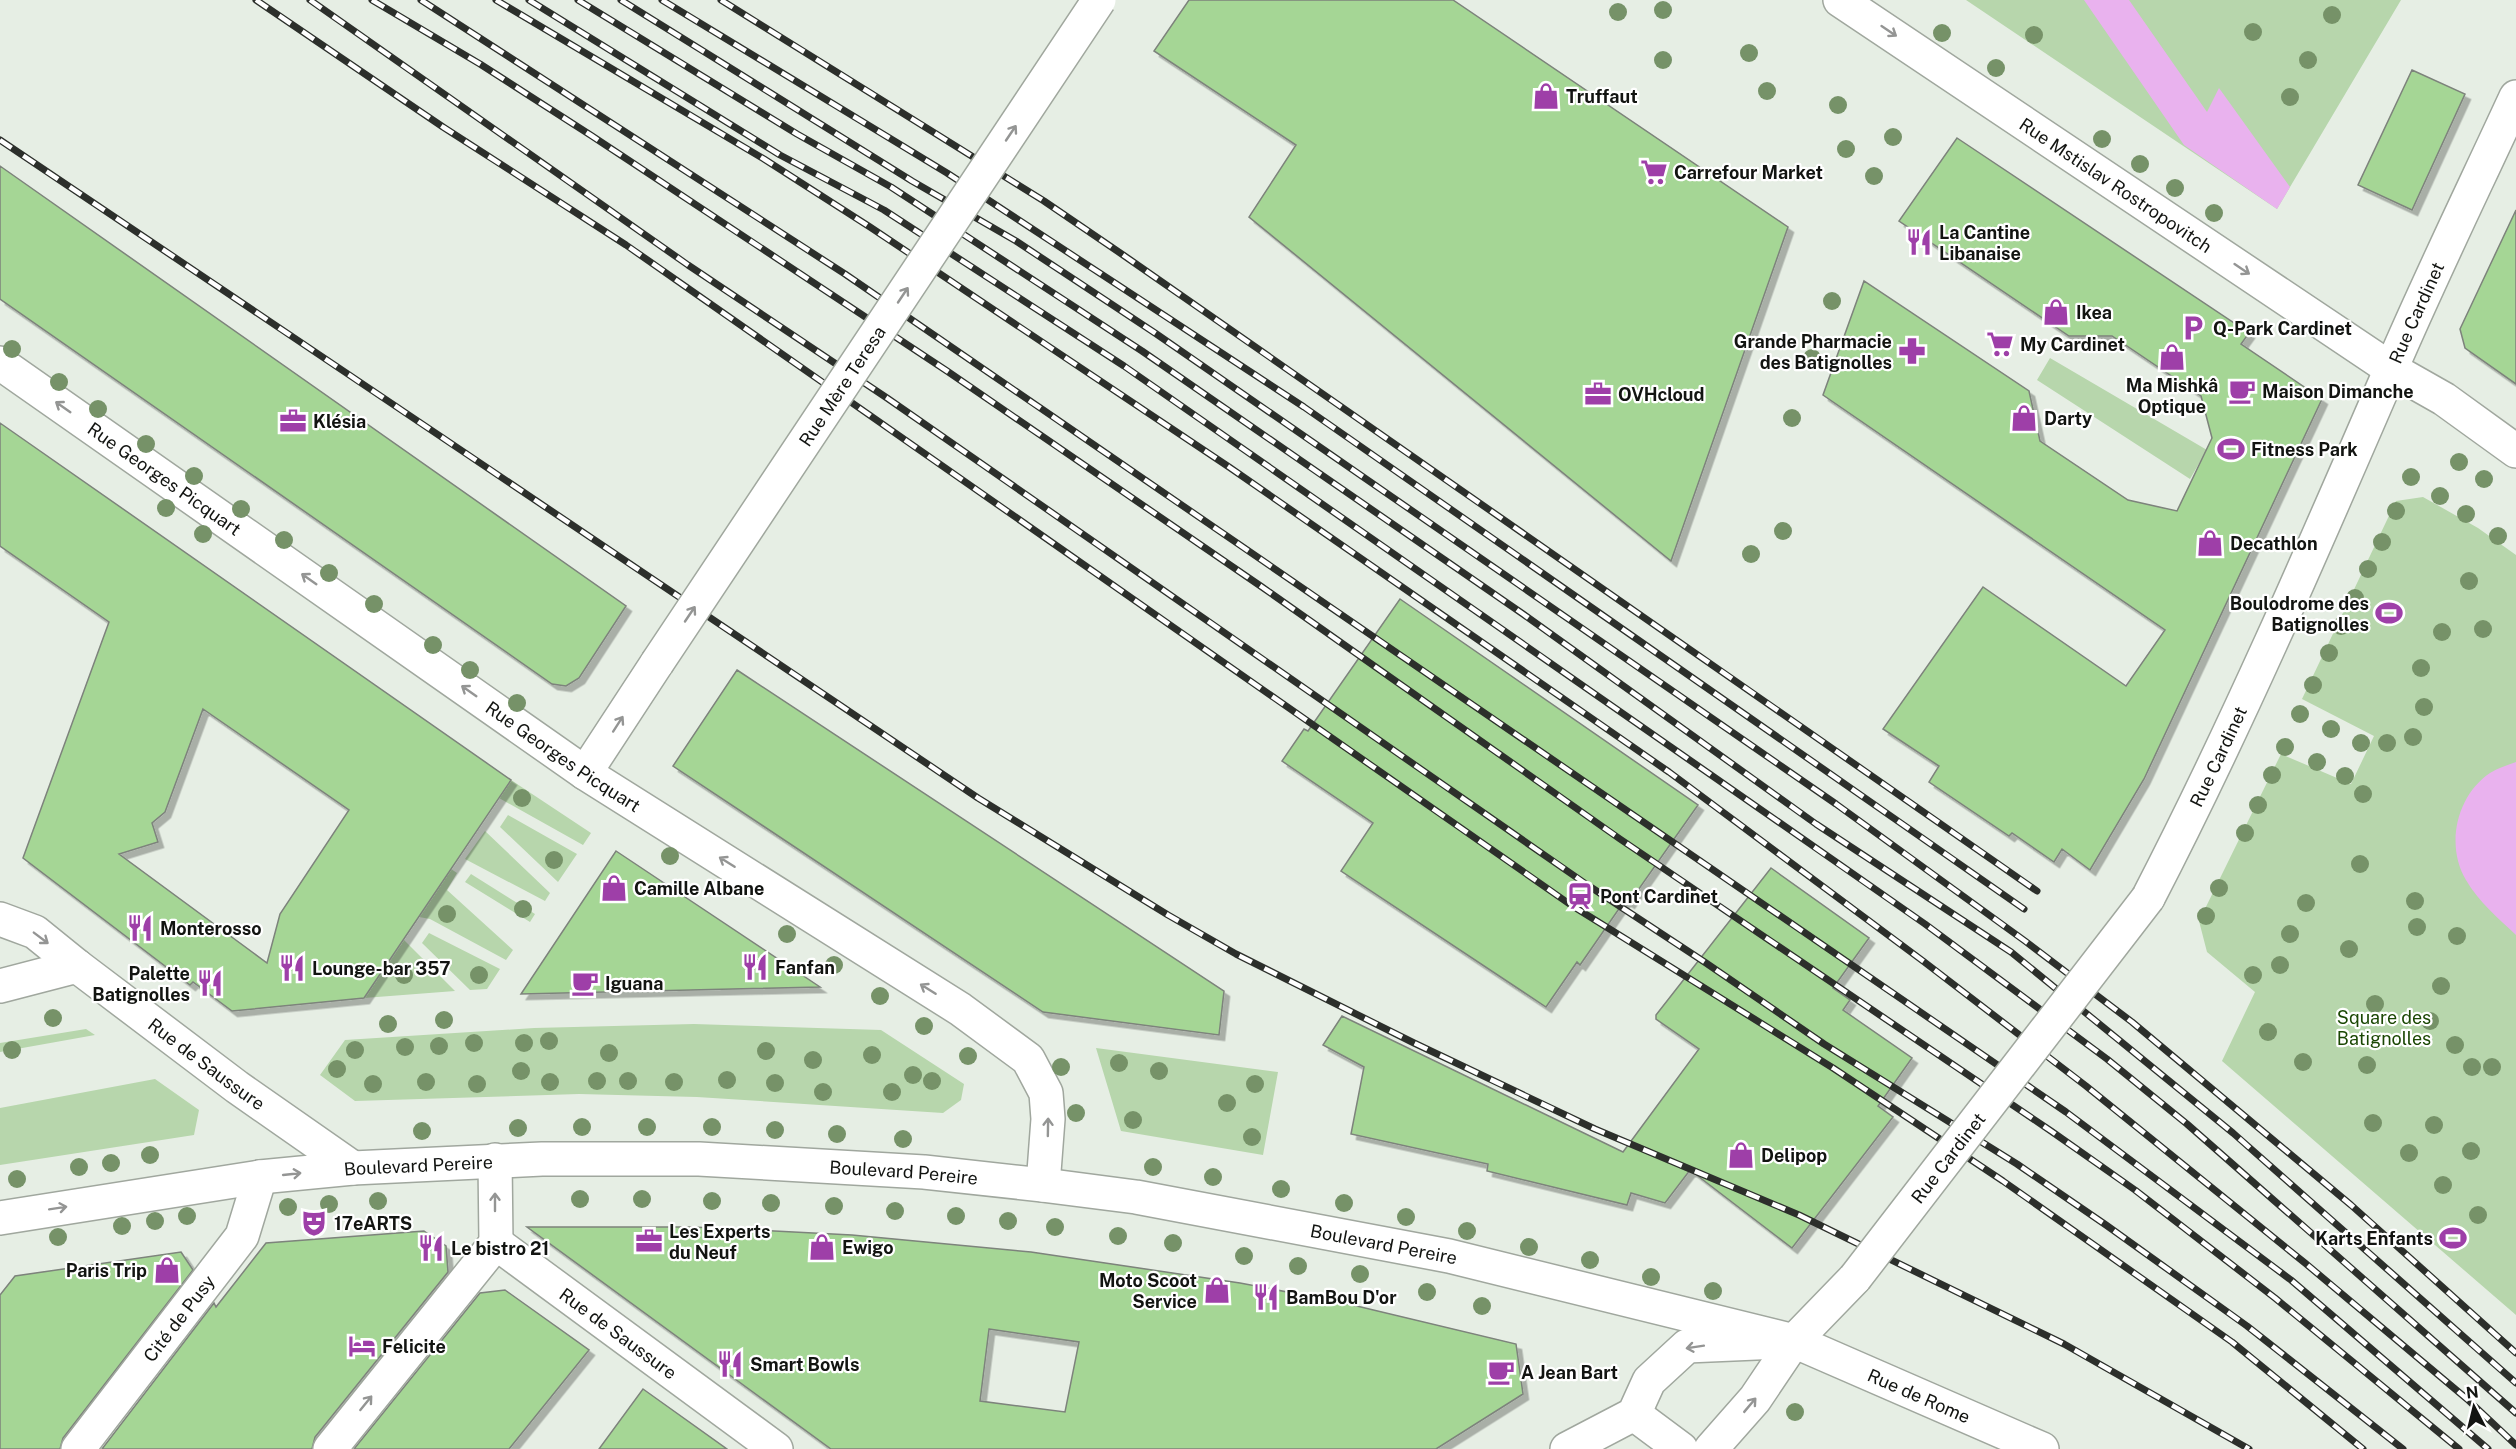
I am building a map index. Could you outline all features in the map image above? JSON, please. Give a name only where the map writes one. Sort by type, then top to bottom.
[{"type":"street","name":"Rue Mère Teresa","points":[[585,773],[1100,0]]},
{"type":"street","name":"Rue Mstislav Rostropovitch","points":[[1840,0],[2391,369],[2444,399],[2516,451]]},
{"type":"street","name":"Rue Cardinet","points":[[1711,1449],[1755,1399],[1794,1341],[1855,1278],[2148,898],[2184,828],[2320,536],[2391,369],[2516,97]]},
{"type":"street","name":"Rue Georges Picquart","points":[[0,363],[585,773],[960,1009],[1028,1059],[1046,1093],[1048,1119],[1043,1185]]},
{"type":"street","name":"Rue de Saussure","points":[[0,919],[35,932],[237,1087],[353,1168]]},
{"type":"street","points":[[0,986],[77,966]]},
{"type":"street","name":"Boulevard Pereire","points":[[3,1220],[260,1177],[353,1168],[495,1161],[699,1159],[924,1172],[1136,1197],[1449,1256],[1794,1341]]},
{"type":"street","points":[[330,1449],[496,1243],[495,1161]]},
{"type":"street","name":"Cité de Pusy","points":[[78,1449],[242,1236],[260,1177]]},
{"type":"street","name":"Rue de Saussure","points":[[496,1243],[776,1449]]},
{"type":"street","points":[[1568,1449],[1634,1414],[1649,1381],[1687,1346],[1794,1341]]},
{"type":"street","name":"Rue de Rome","points":[[1794,1341],[2042,1449]]},
{"type":"street","points":[[1634,1414],[1681,1449]]},
{"type":"green space","points":[[1966,0],[2401,0],[2277,209]]},
{"type":"green space","points":[[2050,358],[2207,450],[2190,479],[2037,380]]},
{"type":"green space","name":"Square des Batignolles","points":[[2423,497],[2478,528],[2516,555],[2516,1315],[2222,1061],[2255,992],[2207,952],[2199,921],[2281,754],[2351,784],[2374,736],[2302,699],[2396,501]]},
{"type":"green space","points":[[511,780],[591,833],[583,845],[499,798]]},
{"type":"green space","points":[[508,815],[577,854],[558,882],[500,827]]},
{"type":"green space","points":[[485,831],[550,893],[545,901],[465,859]]},
{"type":"green space","points":[[451,869],[457,873],[447,890],[513,950],[506,960],[430,919],[419,917]]},
{"type":"green space","points":[[471,874],[535,914],[530,922],[465,882]]},
{"type":"green space","points":[[429,933],[500,969],[487,989],[470,990],[422,943]]},
{"type":"green space","points":[[404,940],[455,991],[364,998]]},
{"type":"green space","points":[[694,1024],[881,1030],[964,1084],[961,1100],[943,1113],[697,1097],[579,1094],[355,1101],[320,1075],[345,1040],[534,1028]]},
{"type":"green space","points":[[86,1029],[95,1035],[0,1052],[0,1043]]},
{"type":"green space","points":[[1096,1048],[1278,1072],[1263,1155],[1121,1131]]},
{"type":"green space","points":[[155,1079],[199,1110],[194,1135],[0,1165],[0,1108]]},
{"type":"shaded area","points":[[2084,0],[2129,0],[2207,112],[2219,88],[2290,187],[2277,209],[2184,145]]},
{"type":"shaded area","points":[[2516,762],[2516,935],[2482,902],[2466,880],[2456,852],[2456,837],[2462,807],[2469,794],[2490,773]]},
{"type":"building","name":"OVHcloud","points":[[1189,0],[1453,0],[1788,227],[1671,561],[1249,217],[1296,145],[1154,51]]},
{"type":"building","points":[[2412,70],[2465,94],[2412,210],[2358,185]]},
{"type":"building","points":[[1957,138],[2249,333],[2241,344],[2322,399],[2144,779],[2090,870],[2062,849],[2054,862],[2012,833],[2009,836],[1929,782],[1939,766],[1883,729],[1983,587],[2126,686],[2165,630],[1823,395],[1864,281],[2029,391],[2040,441],[2128,500],[2177,511],[2212,438],[2201,396],[2112,336],[2069,336],[1899,221]]},
{"type":"building","points":[[0,166],[626,606],[579,678],[566,686],[552,684],[0,299]]},
{"type":"building","points":[[2516,210],[2516,384],[2465,348],[2460,329]]},
{"type":"building","points":[[0,423],[511,780],[364,998],[232,1011],[193,982],[190,985],[23,858],[109,622],[0,546]],"holes":[[[203,709],[349,810],[280,914],[267,963],[119,854],[158,842],[152,823],[165,812]]]},
{"type":"building","points":[[1400,599],[1698,805],[1629,903],[1625,900],[1580,965],[1577,962],[1546,1007],[1341,871],[1373,823],[1282,761],[1304,729],[1308,731]]},
{"type":"building","points":[[737,670],[1224,991],[1219,1035],[1043,1012],[673,766]]},
{"type":"building","points":[[616,851],[820,987],[521,994]]},
{"type":"building","name":"Pont Cardinet","points":[[1771,868],[1869,938],[1833,988],[1850,1000],[1843,1010],[1912,1058],[1878,1106],[1893,1117],[1792,1248],[1690,1170],[1665,1203],[1631,1193],[1627,1205],[1487,1171],[1488,1164],[1351,1134],[1364,1067],[1323,1045],[1342,1016],[1623,1152],[1699,1049],[1656,1019],[1656,1015]]},
{"type":"building","points":[[527,1227],[693,1227],[852,1235],[1031,1252],[1240,1283],[1340,1302],[1516,1344],[1523,1394],[1436,1449],[831,1449]],"holes":[[[989,1329],[1079,1342],[1065,1412],[980,1401]]]},
{"type":"building","points":[[424,1231],[446,1246],[448,1272],[315,1437],[312,1449],[102,1449],[214,1303],[216,1307],[266,1243]]},
{"type":"building","points":[[181,1252],[193,1270],[63,1438],[60,1449],[0,1449],[0,1295],[15,1276]]},
{"type":"building","points":[[505,1290],[589,1350],[509,1449],[354,1449],[480,1293]]},
{"type":"building","points":[[643,1389],[727,1449],[599,1449]]},
{"type":"railway","points":[[256,0],[443,127],[626,245],[1571,905],[1833,1068],[2003,1181],[2232,1342],[2363,1449]]},
{"type":"railway","points":[[310,0],[688,265],[887,398],[1586,884],[1824,1044],[2017,1164],[2106,1225],[2247,1326],[2403,1449]]},
{"type":"railway","points":[[372,0],[480,64],[592,136],[947,371],[1262,587],[1620,839],[2051,1131],[2135,1190],[2275,1298],[2459,1449]]},
{"type":"railway","points":[[421,0],[845,274],[2066,1112],[2291,1280],[2488,1449]]},
{"type":"railway","points":[[496,0],[764,159],[870,227],[1229,467],[1669,772],[1923,961],[2086,1086],[2305,1263],[2467,1399],[2516,1445]]},
{"type":"railway","points":[[529,0],[780,155],[884,210],[1124,366],[1925,924],[2107,1059],[2187,1124],[2516,1413]]},
{"type":"railway","points":[[578,0],[797,134],[891,187],[1142,351],[1523,614],[1816,824],[2011,952],[2233,1133],[2516,1383]]},
{"type":"railway","points":[[621,0],[912,181],[1016,241],[1155,333],[1836,804],[2132,1022],[2351,1205],[2516,1353]]},
{"type":"railway","points":[[662,0],[947,173],[1304,407],[2024,909]]},
{"type":"railway","points":[[721,0],[1044,201],[2037,891]]},
{"type":"railway","points":[[0,140],[978,798],[1168,915],[1236,954],[1414,1043],[1595,1129],[1799,1215],[2064,1344],[2249,1449]]},
{"type":"place","name":"Truffaut","points":[[1546,96]]},
{"type":"place","name":"Carrefour Market","points":[[1654,172]]},
{"type":"place","name":"La Cantine Libanaise","points":[[1919,242]]},
{"type":"place","name":"Ikea","points":[[2056,312]]},
{"type":"place","name":"Q-Park Cardinet","points":[[2193,328]]},
{"type":"place","name":"My Cardinet","points":[[2000,344]]},
{"type":"place","name":"Grande Pharmacie des Batignolles","points":[[1912,351]]},
{"type":"place","name":"Ma Mishkâ Optique","points":[[2172,357]]},
{"type":"place","name":"Maison Dimanche","points":[[2242,391]]},
{"type":"place","name":"OVHcloud","points":[[1598,394]]},
{"type":"place","name":"Darty","points":[[2024,418]]},
{"type":"place","name":"Klésia","points":[[293,421]]},
{"type":"place","name":"Fitness Park","points":[[2231,449]]},
{"type":"place","name":"Decathlon","points":[[2210,543]]},
{"type":"place","name":"Boulodrome des Batignolles","points":[[2389,613]]},
{"type":"place","name":"Camille Albane","points":[[614,888]]},
{"type":"place","name":"Pont Cardinet","points":[[1580,896]]},
{"type":"place","name":"Monterosso","points":[[140,928]]},
{"type":"place","name":"Fanfan","points":[[755,967]]},
{"type":"place","name":"Lounge-bar 357","points":[[292,968]]},
{"type":"place","name":"Palette Batignolles","points":[[210,983]]},
{"type":"place","name":"Iguana","points":[[585,983]]},
{"type":"place","name":"Delipop","points":[[1741,1155]]},
{"type":"place","name":"17eARTS","points":[[314,1223]]},
{"type":"place","name":"Karts Enfants","points":[[2453,1238]]},
{"type":"place","name":"Les Experts du Neuf","points":[[649,1241]]},
{"type":"place","name":"Ewigo","points":[[822,1247]]},
{"type":"place","name":"Le bistro 21","points":[[431,1248]]},
{"type":"place","name":"Paris Trip","points":[[167,1270]]},
{"type":"place","name":"Moto Scoot Service","points":[[1217,1290]]},
{"type":"place","name":"BamBou D'or","points":[[1266,1297]]},
{"type":"place","name":"Felicite","points":[[362,1346]]},
{"type":"place","name":"Smart Bowls","points":[[730,1364]]},
{"type":"place","name":"A Jean Bart","points":[[1501,1372]]}]
